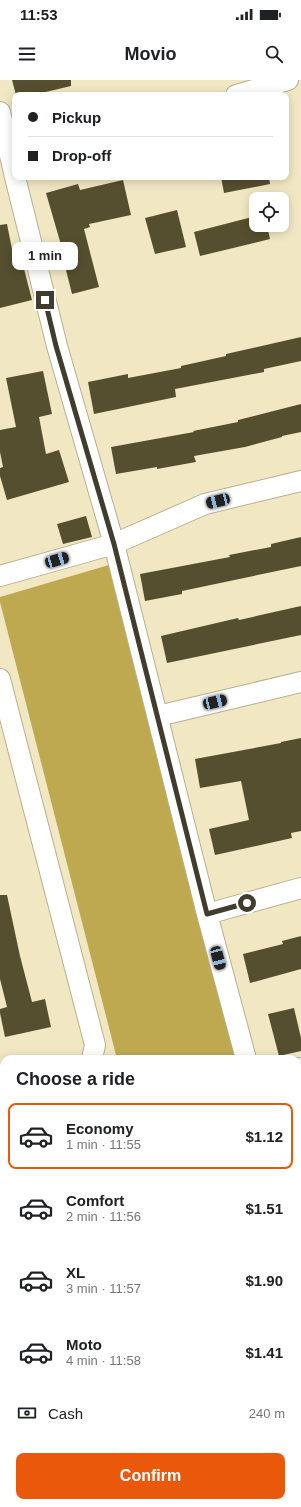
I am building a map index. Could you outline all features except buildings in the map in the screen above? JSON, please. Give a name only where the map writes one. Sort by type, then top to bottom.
[{"type":"street","points":[[246,92],[288,80]]},
{"type":"street","points":[[0,112],[12,160]]},
{"type":"street","points":[[17,180],[56,346],[114,544],[207,914],[245,1055]]},
{"type":"street","points":[[0,576],[114,544],[205,504],[301,481]]},
{"type":"street","points":[[0,679],[95,1045],[93,1055]]},
{"type":"street","points":[[158,716],[301,682]]},
{"type":"street","points":[[207,914],[301,888]]},
{"type":"shaded area","points":[[119,562],[251,1055],[116,1055],[0,602],[0,597]]},
{"type":"route","points":[[45,300],[56,346],[114,544],[207,914],[247,903]]}]
